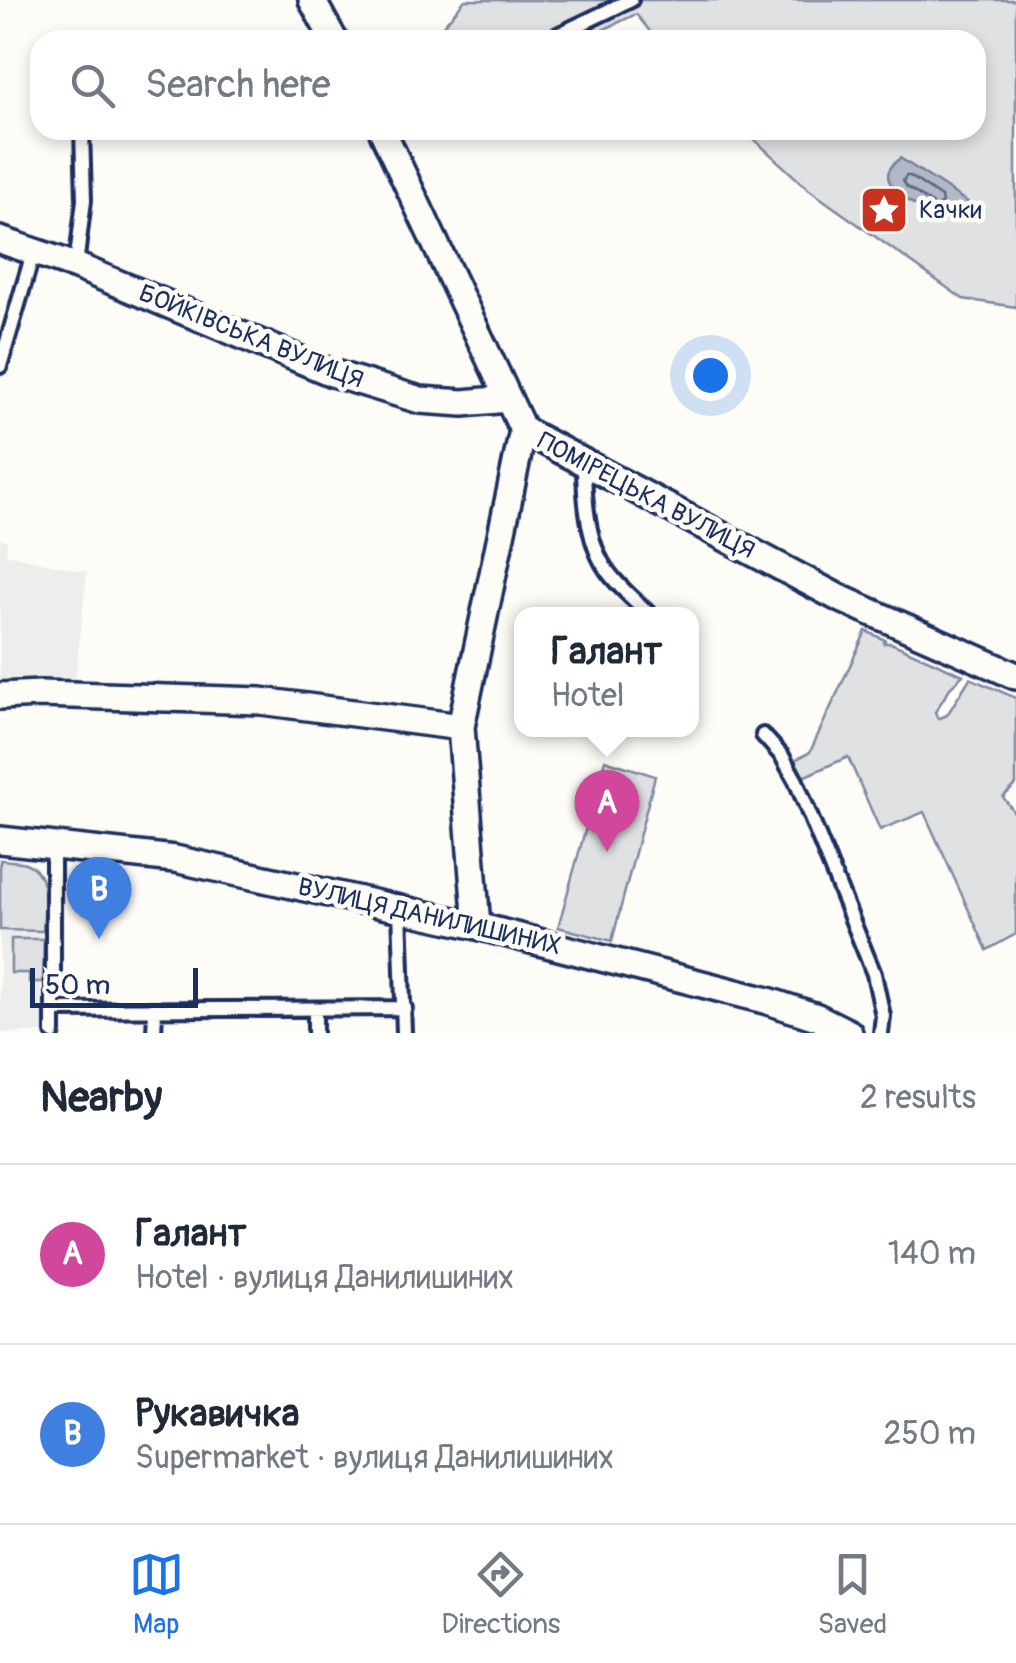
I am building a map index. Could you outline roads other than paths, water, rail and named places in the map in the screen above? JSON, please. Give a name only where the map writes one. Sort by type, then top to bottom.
[{"type":"street","points":[[312,0],[328,30]]},
{"type":"street","name":"ПОМІРЕЦЬКА ВУЛИЦЯ","points":[[387,140],[523,430],[837,598],[1016,676]]},
{"type":"street","name":"БОЙКІВСЬКА ВУЛИЦЯ","points":[[0,240],[76,266],[350,378],[420,400],[463,404],[508,399]]},
{"type":"street","points":[[477,926],[461,728],[523,430]]},
{"type":"street","points":[[0,696],[261,701],[461,728]]},
{"type":"street","name":"ВУЛИЦЯ ДАНИЛИШИНИХ","points":[[0,840],[170,858],[477,926],[768,1000],[817,1016],[850,1033]]},
{"type":"lane","points":[[568,30],[632,0]]},
{"type":"lane","points":[[76,266],[84,200],[82,140]]},
{"type":"lane","points":[[0,366],[34,250]]},
{"type":"lane","points":[[584,463],[584,494],[595,546],[605,569],[643,607]]},
{"type":"lane","points":[[764,735],[796,781],[874,974],[883,1016],[880,1033]]},
{"type":"lane","points":[[52,846],[53,1033]]},
{"type":"lane","points":[[400,909],[404,1033]]},
{"type":"lane","points":[[53,1010],[404,1008]]},
{"type":"lane","points":[[315,1009],[315,1033]]},
{"type":"lane","points":[[154,1033],[155,1010]]},
{"type":"water","points":[[900,158],[972,205],[967,218],[948,211],[944,220],[899,194],[888,179],[890,169]]},
{"type":"place","name":"Качки","points":[[884,210]]},
{"type":"place","name":"Галант","points":[[607,852]]},
{"type":"place","name":"Рукавичка","points":[[99,939]]}]
